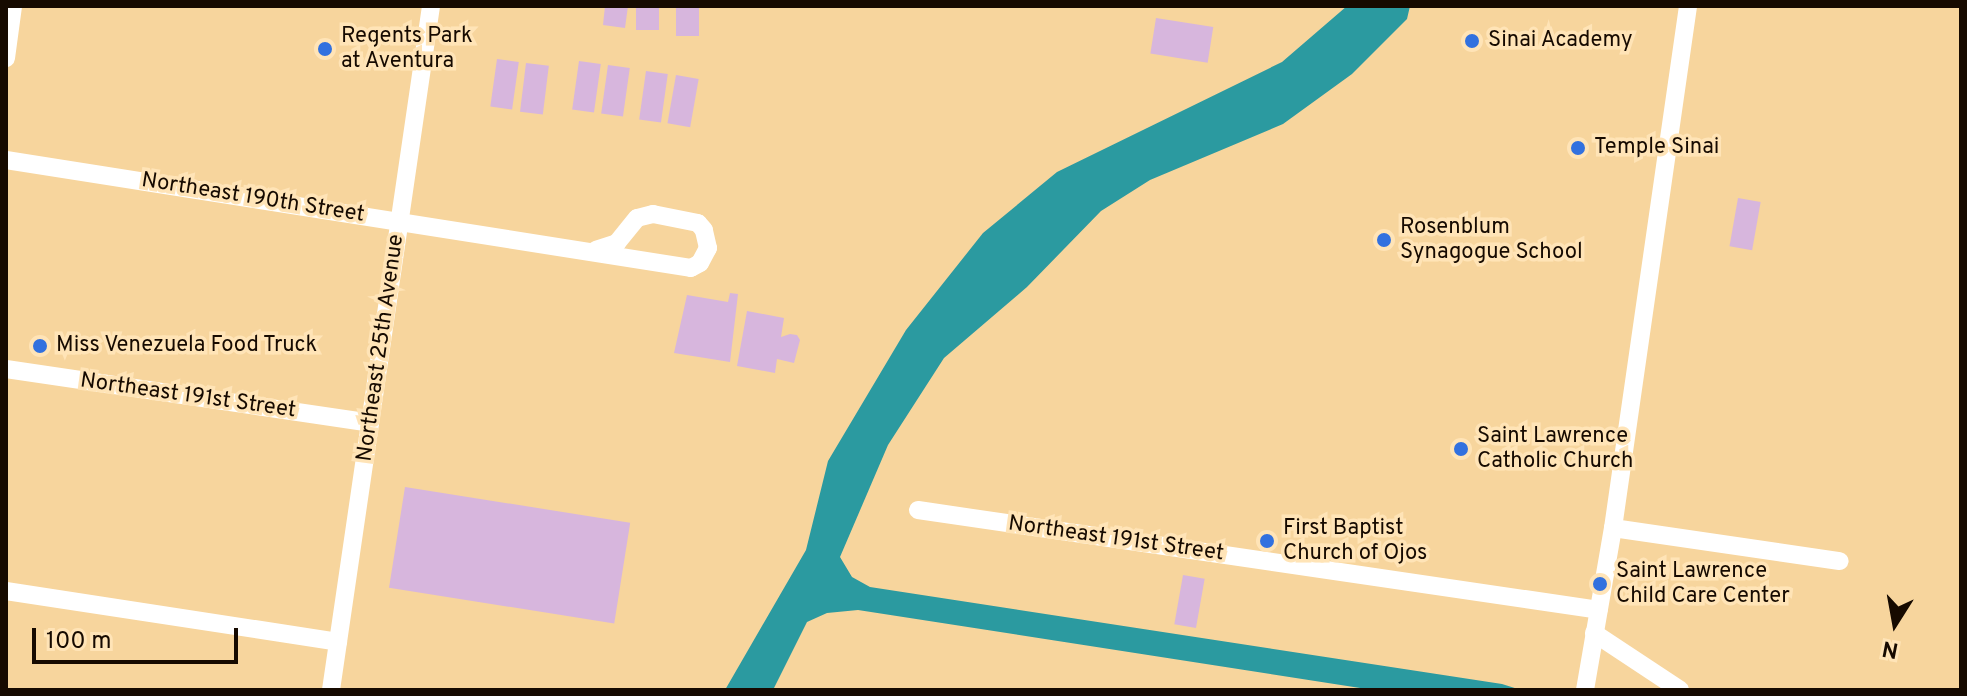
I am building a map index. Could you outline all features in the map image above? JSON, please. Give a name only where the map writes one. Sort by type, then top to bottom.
[{"type":"street","points":[[6,58],[13,6]]},
{"type":"street","name":"Northeast 25th Avenue","points":[[331,690],[431,6]]},
{"type":"street","points":[[1585,690],[1613,528],[1688,6]]},
{"type":"street","name":"Northeast 190th Street","points":[[6,160],[596,250],[691,268],[706,256],[708,248],[704,230],[698,223],[653,214],[637,218],[617,243],[596,250]]},
{"type":"street","name":"Northeast 191st Street","points":[[6,369],[370,423]]},
{"type":"street","name":"Northeast 191st Street","points":[[918,510],[1599,610]]},
{"type":"street","points":[[1613,528],[1840,561]]},
{"type":"street","points":[[6,591],[338,642]]},
{"type":"street","points":[[1594,633],[1680,690]]},
{"type":"shaded area","points":[[605,6],[628,6],[625,28],[603,25]]},
{"type":"shaded area","points":[[636,6],[659,6],[659,30],[636,30]]},
{"type":"shaded area","points":[[676,6],[699,6],[699,36],[676,36]]},
{"type":"shaded area","points":[[1156,18],[1213,27],[1208,63],[1150,54]]},
{"type":"shaded area","points":[[497,59],[519,62],[512,110],[490,107]]},
{"type":"shaded area","points":[[579,61],[601,64],[594,113],[572,110]]},
{"type":"shaded area","points":[[526,63],[549,66],[543,114],[520,112]]},
{"type":"shaded area","points":[[608,65],[630,68],[623,117],[601,114]]},
{"type":"shaded area","points":[[646,71],[668,74],[661,123],[639,120]]},
{"type":"shaded area","points":[[676,75],[699,79],[690,127],[667,123]]},
{"type":"shaded area","points":[[1738,198],[1761,202],[1752,250],[1729,246]]},
{"type":"shaded area","points":[[730,293],[738,294],[730,362],[674,353],[687,295],[728,302]]},
{"type":"shaded area","points":[[747,311],[784,318],[781,337],[797,335],[800,340],[794,363],[777,359],[775,373],[737,366]]},
{"type":"shaded area","points":[[405,487],[630,523],[614,623],[389,588]]},
{"type":"shaded area","points":[[1183,575],[1205,579],[1196,628],[1174,624]]},
{"type":"water","points":[[1347,6],[1410,6],[1407,19],[1352,74],[1283,124],[1150,180],[1101,211],[1027,287],[944,358],[888,445],[840,557],[852,577],[870,587],[1502,684],[1521,690],[1373,690],[858,610],[827,613],[807,622],[773,690],[725,690],[806,550],[828,461],[906,330],[983,233],[1057,172],[1282,62]]},
{"type":"place","name":"Sinai Academy","points":[[1472,41]]},
{"type":"place","name":"Regents Park at Aventura","points":[[325,49]]},
{"type":"place","name":"Temple Sinai","points":[[1578,148]]},
{"type":"place","name":"Rosenblum Synagogue School","points":[[1384,240]]},
{"type":"place","name":"Miss Venezuela Food Truck","points":[[40,346]]},
{"type":"place","name":"Saint Lawrence Catholic Church","points":[[1461,449]]},
{"type":"place","name":"First Baptist Church of Ojos","points":[[1267,541]]},
{"type":"place","name":"Saint Lawrence Child Care Center","points":[[1600,584]]}]
